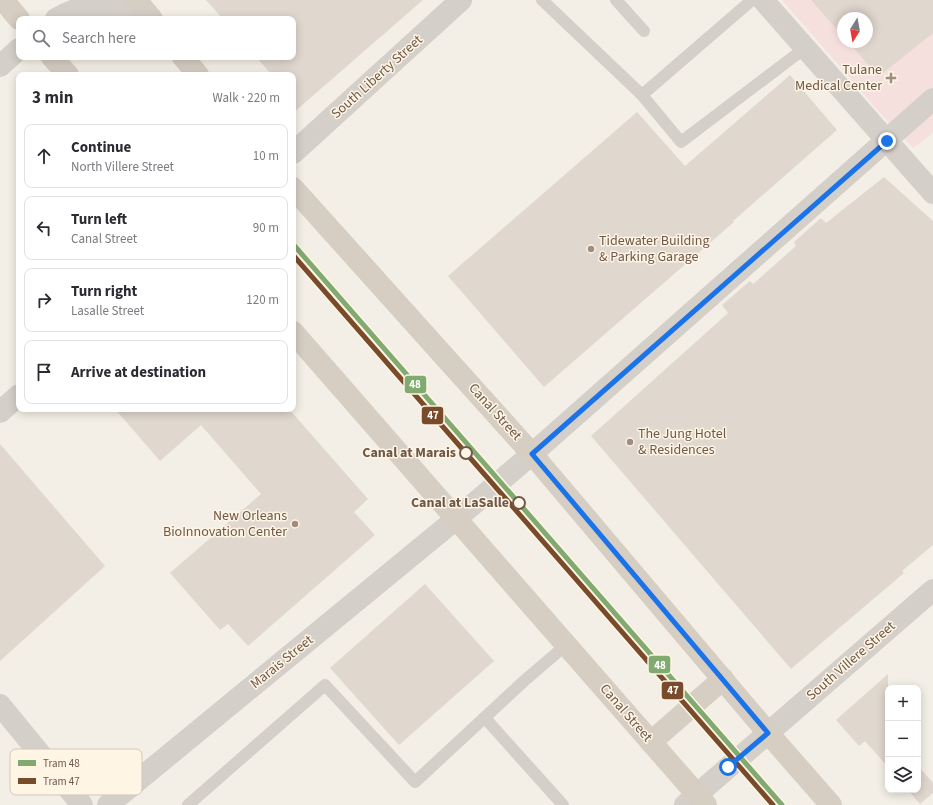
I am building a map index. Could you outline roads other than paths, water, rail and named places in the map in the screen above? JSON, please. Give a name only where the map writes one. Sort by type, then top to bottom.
[{"type":"main road","points":[[3,0],[16,16]]},
{"type":"main road","points":[[55,60],[65,72]]},
{"type":"main road","points":[[186,60],[196,72]]},
{"type":"main road","name":"Canal Street","points":[[296,191],[532,454],[768,733],[831,805]]},
{"type":"main road","name":"Canal Street","points":[[296,335],[651,742],[696,802]]},
{"type":"main road","points":[[651,742],[723,679]]},
{"type":"street","name":"South Liberty Street","points":[[296,150],[461,0]]},
{"type":"street","points":[[763,0],[933,193]]},
{"type":"street","points":[[60,16],[67,11],[82,6],[111,5],[145,11]]},
{"type":"street","points":[[0,66],[16,52]]},
{"type":"street","name":"Marais Street","points":[[142,777],[456,519],[532,454],[933,99]]},
{"type":"street","points":[[0,412],[16,398]]},
{"type":"street","name":"South Villere Street","points":[[696,802],[768,733],[933,590]]},
{"type":"street","points":[[0,705],[36,749]]},
{"type":"street","points":[[74,795],[82,805]]},
{"type":"street","name":"Marais Street","points":[[108,805],[120,795]]},
{"type":"lane","points":[[542,0],[642,95],[681,142],[804,48]]},
{"type":"lane","points":[[616,0],[644,31]]},
{"type":"lane","points":[[642,95],[752,0]]},
{"type":"lane","points":[[188,805],[325,685],[415,782],[524,681],[566,645]]},
{"type":"lane","points":[[485,718],[562,805]]},
{"type":"tram line","name":"48","points":[[296,247],[782,805]]},
{"type":"tram line","name":"47","points":[[296,258],[773,805]]},
{"type":"place","name":"Tulane Medical Center","points":[[891,78]]},
{"type":"place","name":"Tidewater Building & Parking Garage","points":[[591,249]]},
{"type":"place","name":"The Jung Hotel & Residences","points":[[630,442]]},
{"type":"place","name":"Canal at Marais","points":[[466,453]]},
{"type":"place","name":"Canal at LaSalle","points":[[519,503]]},
{"type":"place","name":"New Orleans BioInnovation Center","points":[[295,524]]}]
